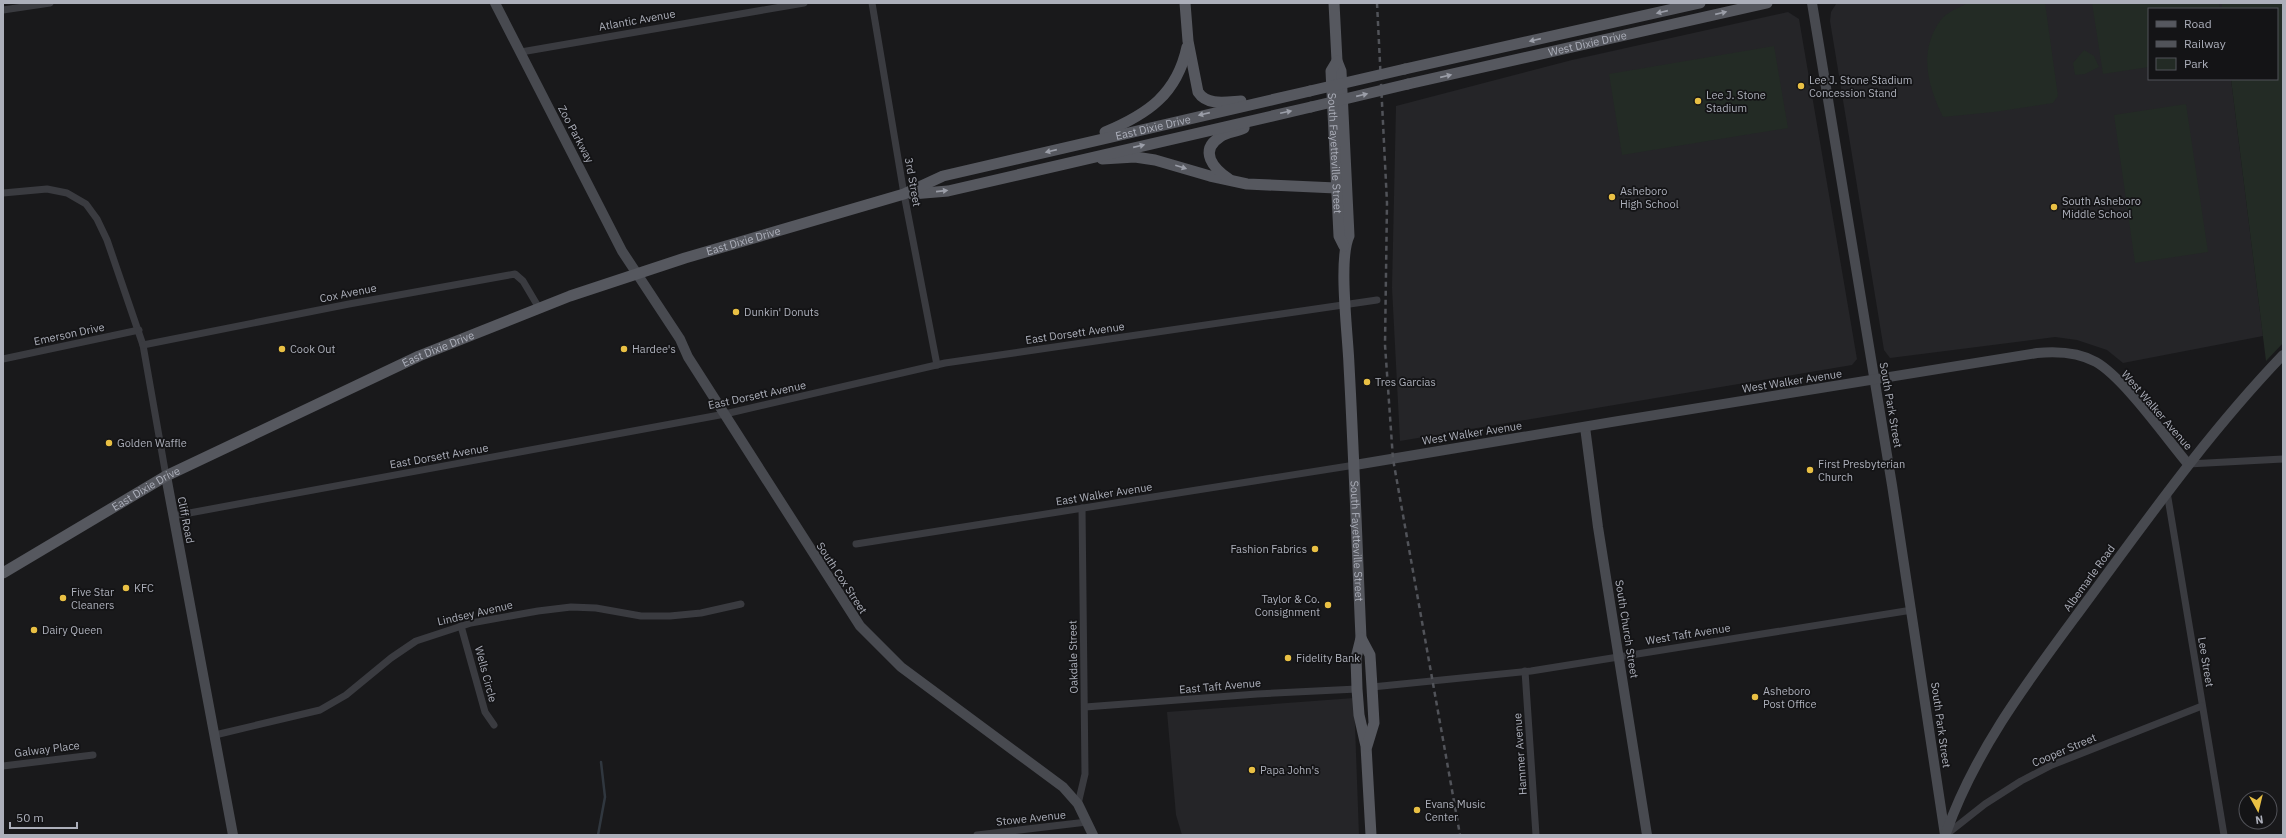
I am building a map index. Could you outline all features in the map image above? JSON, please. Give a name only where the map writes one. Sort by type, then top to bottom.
[{"type":"main road","name":"Zoo Parkway","points":[[495,3],[608,224],[637,274]]},
{"type":"main road","points":[[1185,3],[1188,41],[1196,87],[1201,97],[1215,102],[1270,100]]},
{"type":"main road","name":"South Fayetteville Street","points":[[1334,3],[1337,61],[1341,71],[1349,236],[1344,246],[1355,465],[1361,638],[1358,650],[1357,689],[1359,715],[1366,746],[1371,835]]},
{"type":"main road","name":"West Dixie Drive","points":[[1405,69],[1700,3]]},
{"type":"main road","name":"West Dixie Drive","points":[[1408,84],[1767,3]]},
{"type":"main road","name":"South Park Street","points":[[1812,3],[1912,610],[1945,835]]},
{"type":"main road","points":[[1075,145],[1120,126],[1144,113],[1165,95],[1181,69],[1188,41]]},
{"type":"main road","name":"South Fayetteville Street","points":[[1337,61],[1331,72],[1338,236],[1344,246]]},
{"type":"main road","name":"East Dixie Drive","points":[[3,573],[166,476],[419,356],[539,308],[685,258],[904,194],[943,176],[1405,69]]},
{"type":"main road","name":"East Dixie Drive","points":[[904,194],[948,191],[1408,84]]},
{"type":"main road","points":[[1231,180],[1215,168],[1210,161],[1209,152],[1212,144],[1220,137],[1242,129],[1261,117]]},
{"type":"main road","points":[[1087,158],[1106,160],[1135,157],[1155,160],[1231,180],[1265,186],[1336,188]]},
{"type":"main road","name":"South Cox Street","points":[[637,274],[847,608],[869,637],[901,667],[1063,787],[1078,804],[1093,835]]},
{"type":"main road","name":"West Walker Avenue","points":[[1355,465],[1449,448],[2037,353],[2062,351],[2081,356],[2097,363],[2114,377],[2188,464]]},
{"type":"main road","name":"Albemarle Road","points":[[1945,835],[1969,776],[2003,719],[2188,464],[2283,355]]},
{"type":"main road","name":"South Church Street","points":[[1585,427],[1647,835]]},
{"type":"main road","name":"Cliff Road","points":[[166,476],[233,835]]},
{"type":"main road","points":[[1361,638],[1370,655],[1374,723],[1366,746]]},
{"type":"main road","points":[[1358,650],[1363,663],[1365,684],[1372,687]]},
{"type":"main road","points":[[1357,689],[1365,699],[1366,723],[1371,733]]},
{"type":"street","points":[[3,10],[50,3]]},
{"type":"street","name":"Atlantic Avenue","points":[[521,52],[804,3]]},
{"type":"street","name":"3rd Street","points":[[872,3],[904,194],[937,365]]},
{"type":"street","name":"Cliff Road","points":[[3,193],[47,189],[67,193],[86,204],[97,219],[139,330],[143,345],[166,476]]},
{"type":"street","name":"Cox Avenue","points":[[143,345],[349,304],[515,274],[523,281],[539,308]]},
{"type":"street","name":"East Dorsett Avenue","points":[[173,516],[725,414],[937,365],[1377,300]]},
{"type":"street","name":"Emerson Drive","points":[[3,359],[139,330]]},
{"type":"street","points":[[2188,464],[2283,458]]},
{"type":"street","name":"East Walker Avenue","points":[[856,544],[1355,465]]},
{"type":"street","name":"Lee Street","points":[[2167,492],[2224,835]]},
{"type":"street","name":"Oakdale Street","points":[[1078,804],[1085,774],[1082,508]]},
{"type":"street","name":"Lindsey Avenue","points":[[215,735],[320,710],[346,695],[391,658],[416,641],[461,626],[538,611],[571,607],[596,608],[642,616],[670,616],[720,610],[741,604]]},
{"type":"street","name":"West Taft Avenue","points":[[1372,687],[1525,671],[1912,610]]},
{"type":"street","name":"Wells Circle","points":[[461,626],[485,712],[494,725]]},
{"type":"street","name":"Hammer Avenue","points":[[1525,671],[1536,835]]},
{"type":"street","name":"East Taft Avenue","points":[[1085,707],[1257,694],[1357,689]]},
{"type":"street","name":"Cooper Street","points":[[1945,835],[1985,804],[2021,781],[2046,768],[2202,706]]},
{"type":"street","name":"Galway Place","points":[[3,766],[93,755]]},
{"type":"street","name":"Stowe Avenue","points":[[977,835],[1087,822]]},
{"type":"shaded area","name":"South Asheboro Middle School","points":[[2222,3],[2222,8],[2148,8],[2148,80],[2231,80],[2263,336],[2123,363],[2107,350],[2077,340],[2055,337],[1890,358],[1884,350],[1830,21],[1831,12],[1836,4]]},
{"type":"shaded area","name":"Asheboro High School","points":[[1788,12],[1799,19],[1857,359],[1852,365],[1400,441],[1392,288],[1396,106],[1572,60]]},
{"type":"shaded area","points":[[1354,698],[1359,835],[1182,835],[1176,815],[1167,712]]},
{"type":"green space","points":[[1968,3],[2045,3],[2058,96],[2053,103],[1994,112],[1943,117],[1933,93],[1930,81],[1927,57],[1929,45],[1933,33],[1940,21],[1949,13]]},
{"type":"green space","points":[[2092,3],[2219,3],[2220,8],[2148,8],[2148,67],[2103,74]]},
{"type":"green space","points":[[2222,3],[2283,3],[2283,343],[2266,361],[2231,80],[2278,80],[2278,8],[2222,8]]},
{"type":"green space","name":"Lee J. Stone Stadium","points":[[1774,46],[1788,128],[1622,155],[1609,74]]},
{"type":"green space","points":[[2084,50],[2094,56],[2099,67],[2085,74],[2075,75],[2073,63]]},
{"type":"green space","points":[[2186,104],[2208,252],[2135,263],[2114,115]]},
{"type":"waterway","points":[[598,835],[605,797],[601,762]]},
{"type":"railway","points":[[1377,3],[1387,203],[1385,345],[1393,459],[1460,835]]},
{"type":"place","name":"Lee J. Stone Stadium Concession Stand","points":[[1801,86]]},
{"type":"place","name":"Lee J. Stone Stadium","points":[[1698,101]]},
{"type":"place","name":"Asheboro High School","points":[[1612,197]]},
{"type":"place","name":"South Asheboro Middle School","points":[[2054,207]]},
{"type":"place","name":"Dunkin' Donuts","points":[[736,312]]},
{"type":"place","name":"Cook Out","points":[[282,349]]},
{"type":"place","name":"Hardee's","points":[[624,349]]},
{"type":"place","name":"Tres Garcias","points":[[1367,382]]},
{"type":"place","name":"Golden Waffle","points":[[109,443]]},
{"type":"place","name":"First Presbyterian Church","points":[[1810,470]]},
{"type":"place","name":"Fashion Fabrics","points":[[1315,549]]},
{"type":"place","name":"KFC","points":[[126,588]]},
{"type":"place","name":"Five Star Cleaners","points":[[63,598]]},
{"type":"place","name":"Taylor & Co. Consignment","points":[[1328,605]]},
{"type":"place","name":"Dairy Queen","points":[[34,630]]},
{"type":"place","name":"Fidelity Bank","points":[[1288,658]]},
{"type":"place","name":"Asheboro Post Office","points":[[1755,697]]},
{"type":"place","name":"Papa John's","points":[[1252,770]]},
{"type":"place","name":"Evans Music Center","points":[[1417,810]]}]
